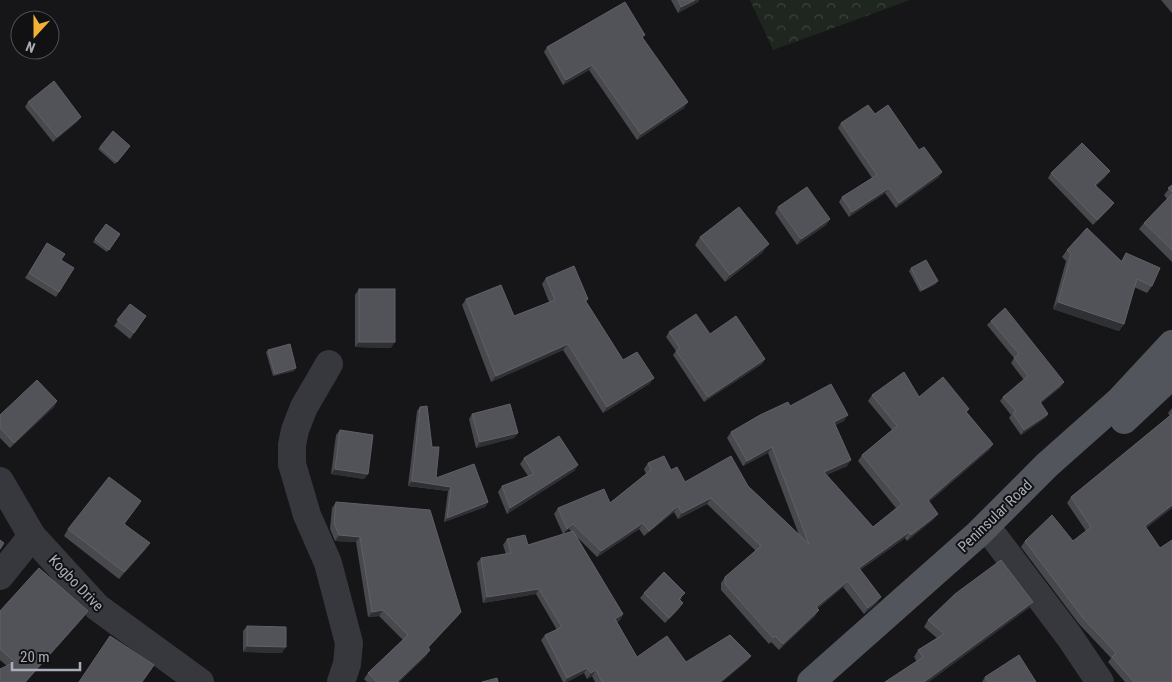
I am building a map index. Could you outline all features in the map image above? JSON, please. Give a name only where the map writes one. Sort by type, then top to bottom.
[{"type":"main road","name":"Peninsular Road","points":[[811,682],[978,534],[1047,465],[1118,401],[1172,344]]},
{"type":"main road","name":"Peninsular Road","points":[[836,682],[1172,375]]},
{"type":"street","points":[[329,364],[304,407],[295,430],[292,445],[292,464],[307,515],[328,564],[349,643],[347,664],[341,682]]},
{"type":"street","name":"Kogbo Drive","points":[[0,481],[32,536],[97,608],[200,682]]},
{"type":"street","points":[[0,576],[32,536]]},
{"type":"street","points":[[994,538],[1069,636],[1100,682]]},
{"type":"green space","points":[[750,0],[910,0],[773,50]]},
{"type":"building","points":[[678,0],[695,0],[681,7]]},
{"type":"building","points":[[625,2],[645,35],[642,37],[688,102],[641,134],[592,65],[566,80],[547,47]]},
{"type":"building","points":[[54,81],[81,117],[57,137],[28,102]]},
{"type":"building","points":[[868,105],[875,114],[888,105],[919,150],[924,147],[942,172],[899,203],[889,188],[852,212],[842,197],[877,175],[841,123]]},
{"type":"building","points":[[113,131],[130,146],[117,162],[100,147]]},
{"type":"building","points":[[1082,143],[1110,171],[1095,185],[1114,203],[1097,220],[1051,173]]},
{"type":"building","points":[[807,187],[830,219],[801,239],[778,207]]},
{"type":"building","points":[[1172,194],[1172,250],[1144,223]]},
{"type":"building","points":[[739,207],[769,244],[730,275],[700,237]]},
{"type":"building","points":[[106,224],[120,234],[109,250],[95,239]]},
{"type":"building","points":[[1087,228],[1122,262],[1126,253],[1160,268],[1152,286],[1137,279],[1124,324],[1058,302],[1071,254],[1067,250]]},
{"type":"building","points":[[47,243],[65,254],[61,260],[74,268],[59,292],[29,273]]},
{"type":"building","points":[[926,260],[938,281],[922,290],[911,268]]},
{"type":"building","points":[[574,266],[588,299],[585,300],[623,360],[637,352],[654,378],[607,407],[568,344],[496,376],[466,299],[501,285],[514,316],[555,300],[546,278]]},
{"type":"building","points":[[359,289],[395,289],[395,342],[359,342]]},
{"type":"building","points":[[130,304],[146,316],[134,333],[117,320]]},
{"type":"building","points":[[1005,308],[1064,382],[1040,402],[1048,414],[1024,430],[1013,413],[1016,411],[1003,397],[1028,376],[1014,358],[1019,354],[991,321]]},
{"type":"building","points":[[696,314],[710,334],[736,316],[765,359],[708,397],[676,351],[680,348],[669,332]]},
{"type":"building","points":[[290,344],[296,368],[275,374],[268,350]]},
{"type":"building","points":[[904,372],[919,397],[943,377],[969,409],[966,412],[993,444],[928,500],[938,514],[911,535],[909,532],[859,568],[881,597],[868,608],[848,581],[816,607],[819,610],[783,644],[775,636],[773,638],[725,584],[725,577],[761,546],[711,498],[682,513],[678,506],[649,531],[643,523],[601,551],[573,524],[567,529],[558,508],[604,489],[610,503],[651,470],[648,463],[664,456],[671,470],[677,467],[685,482],[731,456],[748,486],[809,544],[772,447],[747,461],[731,432],[760,415],[788,402],[790,406],[831,384],[848,415],[834,422],[851,460],[824,472],[873,527],[902,504],[862,455],[897,426],[872,395]]},
{"type":"building","points":[[37,380],[57,401],[14,443],[0,428],[0,415]]},
{"type":"building","points":[[510,404],[518,433],[480,442],[472,414]]},
{"type":"building","points":[[427,406],[432,447],[439,447],[436,478],[474,464],[488,502],[447,518],[451,487],[412,481],[420,407]]},
{"type":"building","points":[[1172,414],[1172,505],[1145,526],[1160,548],[1172,540],[1172,682],[1134,682],[1112,657],[1116,653],[1083,618],[1025,541],[1052,515],[1073,541],[1091,527],[1071,497]]},
{"type":"building","points":[[340,430],[373,435],[368,474],[335,469]]},
{"type":"building","points":[[559,436],[578,465],[510,508],[502,486],[534,474],[524,458]]},
{"type":"building","points":[[109,477],[141,501],[124,524],[150,543],[124,572],[68,529]]},
{"type":"building","points":[[336,502],[430,510],[461,612],[428,647],[430,650],[397,682],[377,682],[368,673],[408,635],[383,610],[372,612],[360,537],[339,535],[334,523]]},
{"type":"building","points":[[573,531],[623,614],[615,619],[637,657],[667,636],[686,662],[730,635],[751,656],[720,682],[602,682],[596,670],[591,673],[587,668],[567,678],[545,635],[562,627],[539,589],[487,597],[481,558],[511,553],[507,539],[525,535],[528,545]]},
{"type":"building","points":[[0,540],[4,543],[0,549]]},
{"type":"building","points":[[1001,560],[1033,602],[924,682],[885,682],[923,657],[918,650],[944,634],[928,620],[955,594]]},
{"type":"building","points":[[39,568],[88,611],[25,682],[0,682],[0,669],[15,662],[0,649],[0,611]]},
{"type":"building","points":[[664,572],[685,593],[679,599],[683,603],[669,618],[644,593]]},
{"type":"building","points":[[247,626],[286,627],[286,647],[247,646]]},
{"type":"building","points":[[110,636],[154,665],[142,682],[79,682]]},
{"type":"building","points":[[1019,655],[1036,682],[988,682],[985,677]]},
{"type":"building","points":[[497,678],[498,682],[482,682]]}]
